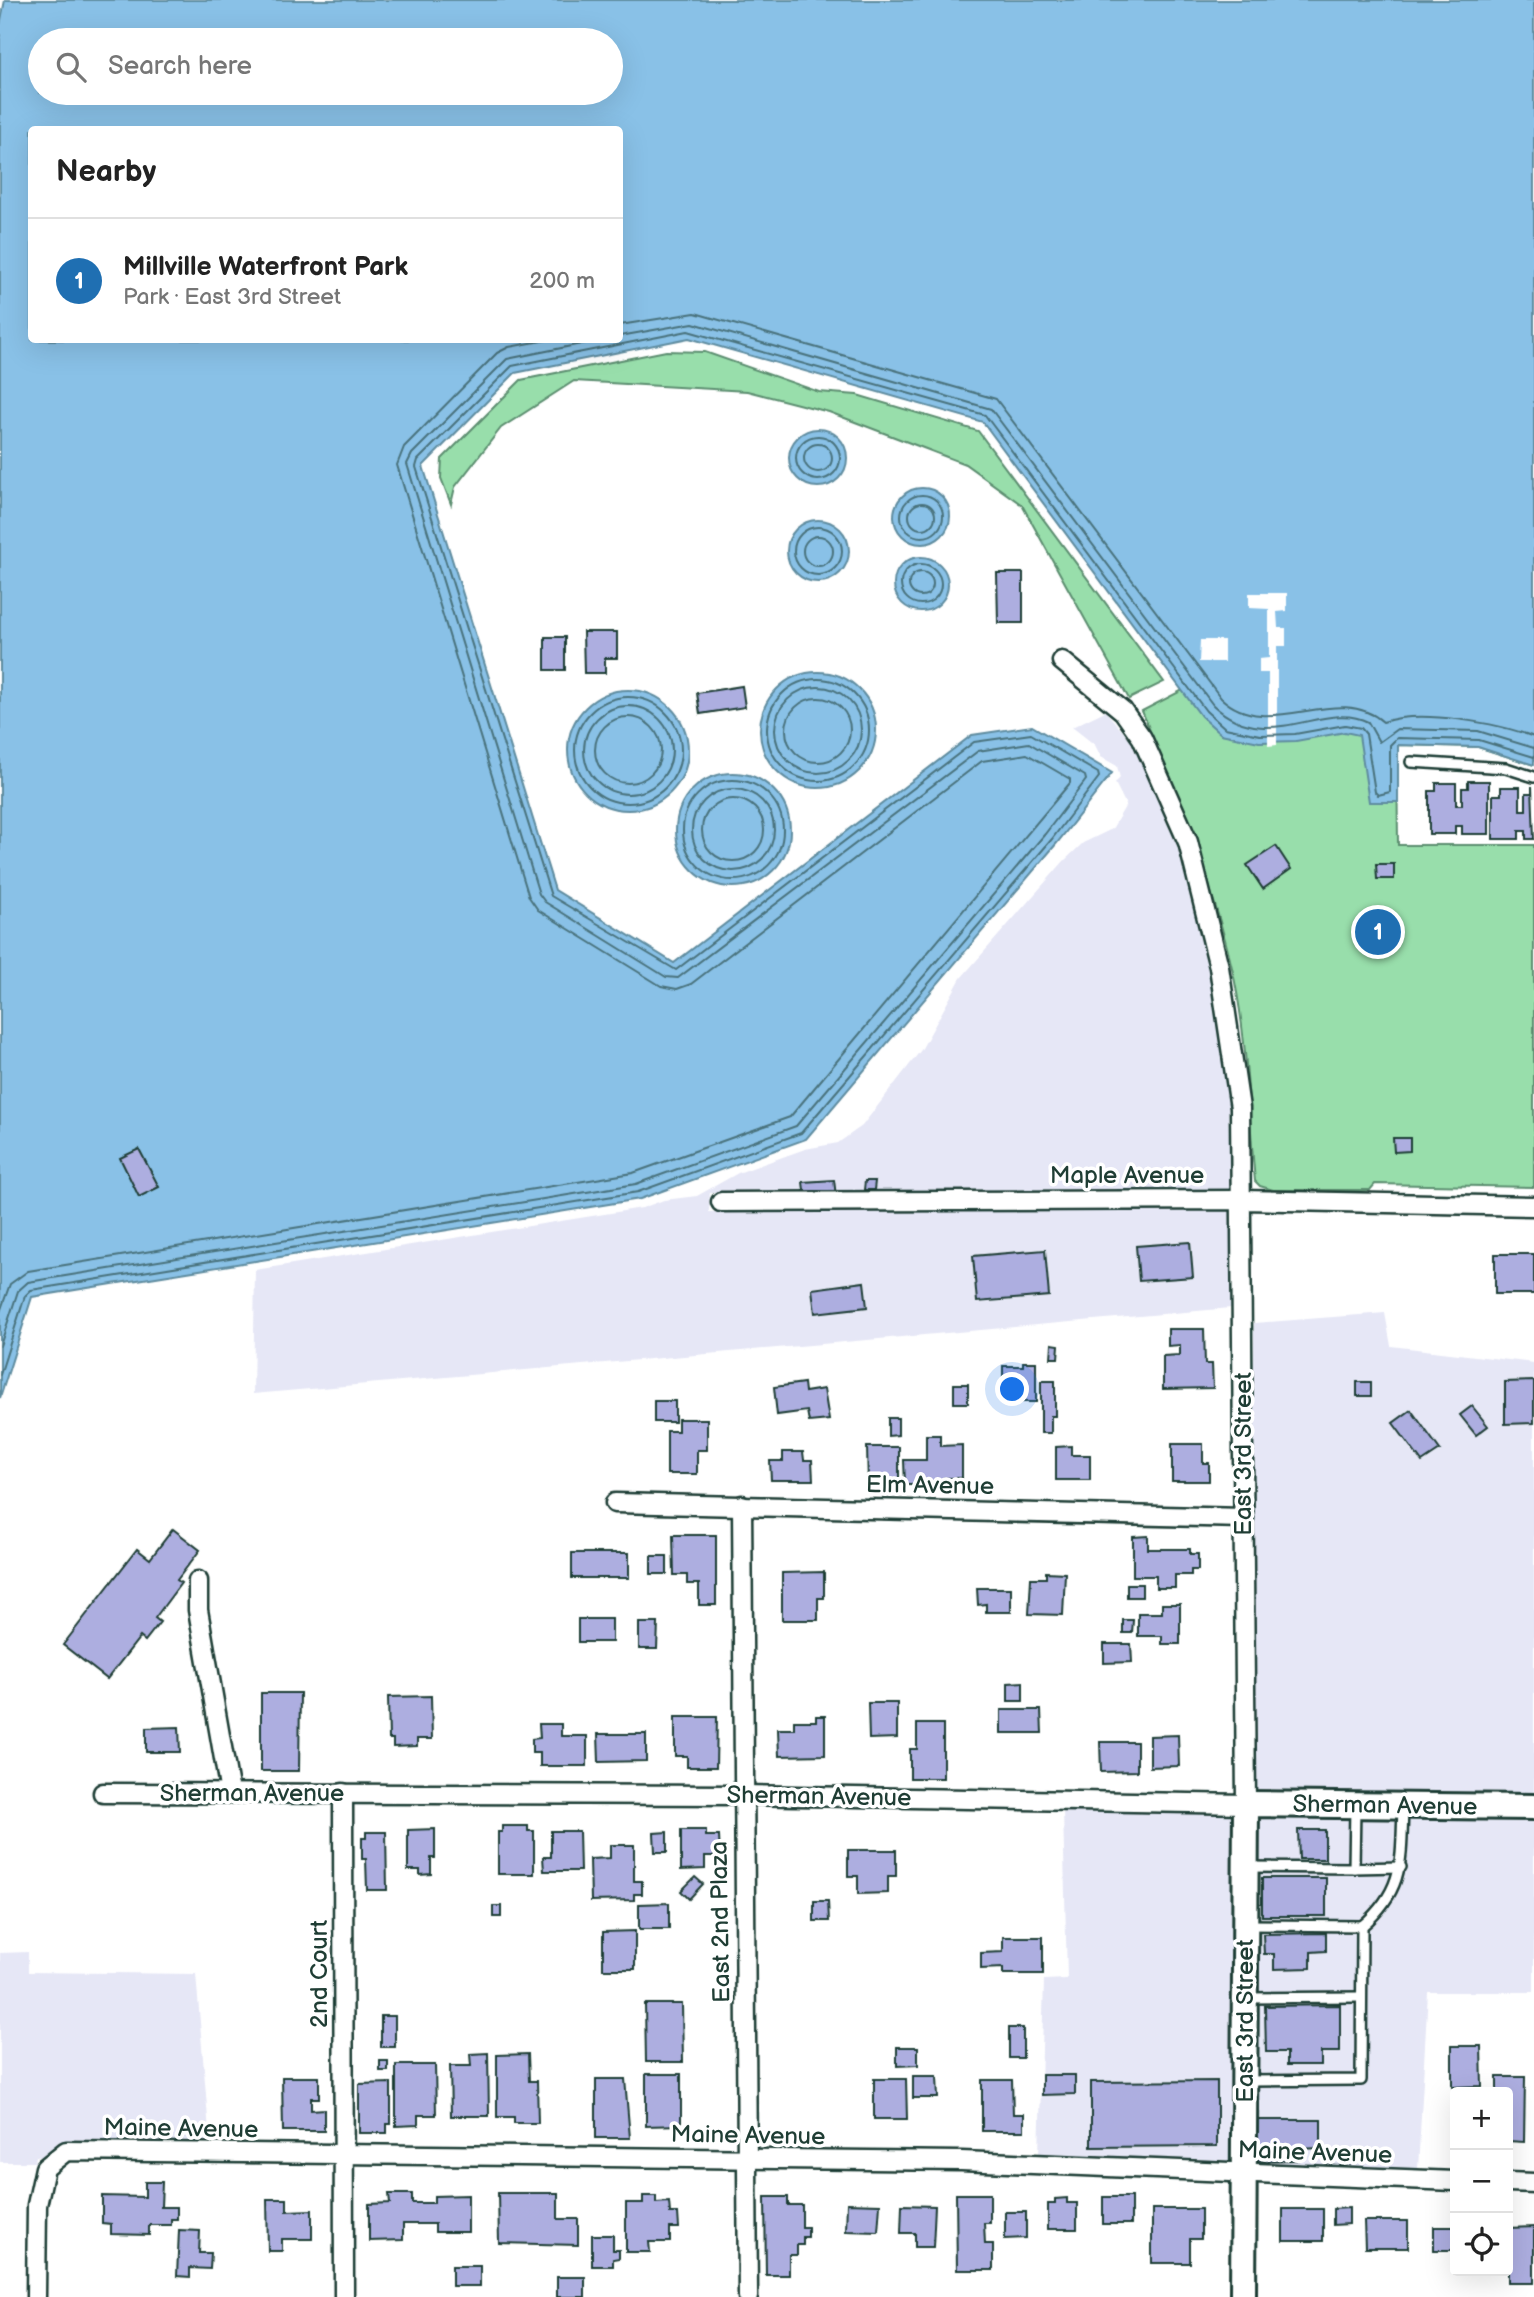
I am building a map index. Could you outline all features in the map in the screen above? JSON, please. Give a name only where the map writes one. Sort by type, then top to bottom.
[{"type":"street","name":"East 3rd Street","points":[[1062,662],[1123,711],[1142,738],[1188,842],[1219,967],[1236,1070],[1240,1108],[1242,1200],[1246,1804],[1243,2297]]},
{"type":"street","name":"Maple Avenue","points":[[721,1202],[1242,1200],[1534,1206]]},
{"type":"street","name":"Elm Avenue","points":[[615,1503],[1244,1518]]},
{"type":"street","name":"East 2nd Plaza","points":[[741,1505],[748,2297]]},
{"type":"street","points":[[198,1581],[198,1610],[230,1793]]},
{"type":"street","name":"Sherman Avenue","points":[[103,1793],[742,1795],[1534,1807]]},
{"type":"street","name":"2nd Court","points":[[343,1793],[344,2297]]},
{"type":"street","name":"Maine Avenue","points":[[36,2297],[37,2205],[45,2168],[66,2151],[961,2161],[1244,2175],[1450,2181]]},
{"type":"street","points":[[1513,2182],[1534,2183]]},
{"type":"lane","points":[[1411,762],[1506,768],[1534,777]]},
{"type":"lane","points":[[1354,1868],[1355,1804]]},
{"type":"lane","points":[[1245,1925],[1362,1926],[1385,1906],[1401,1867],[1404,1807]]},
{"type":"lane","points":[[1246,1867],[1401,1867]]},
{"type":"lane","points":[[1244,2081],[1361,2080],[1362,1926]]},
{"type":"lane","points":[[1245,1998],[1361,1997]]},
{"type":"shaded area","points":[[1105,711],[1132,742],[1177,845],[1208,968],[1228,1094],[1230,1190],[710,1192],[709,1212],[1230,1210],[1231,1308],[253,1394],[255,1270],[642,1208],[664,1200],[697,1196],[738,1173],[805,1149],[838,1143],[862,1126],[921,1050],[961,978],[1064,861],[1083,843],[1112,829],[1126,805],[1115,783],[1120,778],[1117,766],[1101,757],[1095,745],[1072,727]]},
{"type":"shaded area","points":[[1385,1313],[1391,1346],[1534,1363],[1534,1795],[1255,1794],[1254,1323]]},
{"type":"shaded area","points":[[1063,1810],[1232,1813],[1229,2164],[1039,2155],[1044,1980],[1067,1979]]},
{"type":"shaded area","points":[[1255,1814],[1534,1815],[1534,1992],[1428,1992],[1418,2169],[1252,2165]]},
{"type":"shaded area","points":[[28,1952],[28,1972],[196,1974],[210,2143],[67,2141],[41,2157],[36,2156],[35,2162],[0,2162],[0,1953]]},
{"type":"green space","points":[[666,351],[705,352],[819,392],[857,395],[978,431],[1164,682],[1129,699],[1022,505],[965,464],[829,412],[747,391],[574,381],[501,428],[455,487],[451,504],[441,478],[442,459],[521,380]]},
{"type":"green space","points":[[1257,619],[1534,765],[1478,747],[1397,745],[1398,845],[1534,845],[1534,1187],[1375,1184],[1370,1190],[1273,1190],[1260,1186],[1255,1181],[1244,1047],[1232,968],[1204,870],[1142,711],[1185,689]]},
{"type":"water","points":[[5,0],[1534,0],[1534,765],[1478,747],[1398,745],[1398,802],[1369,802],[1359,735],[1345,732],[1296,741],[1259,742],[1221,734],[1201,716],[983,422],[689,338],[515,373],[423,466],[555,890],[674,963],[972,735],[1032,726],[1112,773],[1057,843],[806,1139],[640,1199],[32,1297],[0,1398],[0,25]]},
{"type":"water","points":[[812,429],[824,429],[839,437],[847,452],[847,464],[839,479],[824,487],[812,487],[797,479],[789,464],[789,452],[797,437]]},
{"type":"water","points":[[916,488],[928,488],[938,492],[946,500],[950,516],[946,532],[938,540],[928,544],[916,544],[906,540],[898,532],[894,522],[894,510],[898,500],[906,492]]},
{"type":"water","points":[[818,520],[830,522],[840,529],[847,539],[847,563],[840,573],[830,580],[818,582],[806,580],[796,573],[789,563],[787,551],[789,539],[796,529],[806,522]]},
{"type":"water","points":[[926,557],[936,561],[944,569],[948,584],[944,599],[936,607],[916,611],[906,607],[898,599],[894,579],[898,569],[906,561]]},
{"type":"water","points":[[818,672],[840,676],[859,689],[872,708],[876,730],[872,752],[859,771],[840,784],[818,788],[796,784],[777,771],[764,752],[760,730],[764,708],[777,689],[796,676]]},
{"type":"water","points":[[628,690],[651,695],[670,708],[683,727],[688,750],[683,773],[670,792],[651,805],[628,810],[605,805],[586,792],[573,773],[568,750],[573,727],[586,708],[605,695]]},
{"type":"water","points":[[733,773],[755,777],[765,782],[781,798],[786,808],[790,830],[786,852],[781,862],[765,878],[755,883],[733,887],[711,883],[701,878],[685,862],[680,852],[676,830],[680,808],[685,798],[701,782],[711,777]]},
{"type":"pier","points":[[1249,593],[1287,593],[1287,611],[1277,612],[1278,628],[1286,628],[1286,646],[1277,646],[1277,745],[1268,746],[1268,673],[1259,673],[1259,659],[1269,658],[1269,609],[1249,608]]},
{"type":"pier","points":[[1200,640],[1224,640],[1224,662],[1199,662]]},
{"type":"building","points":[[997,573],[1023,573],[1023,623],[998,623]]},
{"type":"building","points":[[583,632],[617,632],[617,658],[605,658],[605,673],[584,673]]},
{"type":"building","points":[[545,637],[565,637],[565,670],[545,670]]},
{"type":"building","points":[[742,686],[745,707],[700,714],[697,693]]},
{"type":"building","points":[[1468,781],[1489,781],[1489,834],[1462,834],[1462,826],[1455,826],[1455,834],[1429,834],[1429,791],[1436,791],[1436,783],[1456,783],[1456,805],[1462,805],[1462,788],[1468,788]]},
{"type":"building","points":[[1532,786],[1534,839],[1526,839],[1526,831],[1519,831],[1519,839],[1493,839],[1493,795],[1501,795],[1501,787],[1520,787],[1520,810],[1526,810],[1526,793],[1532,793]]},
{"type":"building","points":[[1276,846],[1291,869],[1263,889],[1247,865]]},
{"type":"building","points":[[1376,864],[1394,864],[1394,879],[1377,879]]},
{"type":"building","points":[[1393,1138],[1410,1138],[1410,1151],[1394,1152]]},
{"type":"building","points":[[139,1149],[159,1187],[139,1197],[120,1158]]},
{"type":"building","points":[[834,1180],[836,1196],[805,1198],[803,1182]]},
{"type":"building","points":[[865,1181],[875,1181],[874,1190],[864,1190]]},
{"type":"building","points":[[1190,1242],[1193,1277],[1139,1281],[1136,1246]]},
{"type":"building","points":[[1045,1250],[1049,1296],[977,1302],[973,1256]]},
{"type":"building","points":[[1495,1254],[1534,1254],[1534,1294],[1495,1294]]},
{"type":"building","points":[[864,1282],[867,1307],[815,1313],[812,1289]]},
{"type":"building","points":[[1168,1329],[1204,1329],[1205,1364],[1212,1364],[1213,1388],[1163,1389],[1163,1356],[1180,1355],[1180,1345],[1168,1346]]},
{"type":"building","points":[[1052,1344],[1059,1345],[1058,1358],[1051,1358]]},
{"type":"building","points":[[1023,1362],[1036,1362],[1036,1402],[1003,1402],[1003,1366],[1023,1366]]},
{"type":"building","points":[[1041,1381],[1055,1381],[1055,1416],[1051,1416],[1051,1433],[1041,1433]]},
{"type":"building","points":[[1534,1381],[1534,1423],[1505,1424],[1505,1382]]},
{"type":"building","points":[[1357,1382],[1371,1382],[1371,1396],[1357,1396]]},
{"type":"building","points":[[804,1383],[805,1392],[824,1389],[829,1420],[809,1422],[807,1411],[777,1415],[774,1387]]},
{"type":"building","points":[[954,1384],[968,1384],[968,1403],[954,1403]]},
{"type":"building","points":[[654,1401],[675,1401],[675,1422],[654,1422]]},
{"type":"building","points":[[1472,1406],[1488,1426],[1476,1435],[1460,1415]]},
{"type":"building","points":[[1411,1410],[1440,1450],[1422,1462],[1393,1423]]},
{"type":"building","points":[[888,1418],[898,1418],[898,1435],[888,1436]]},
{"type":"building","points":[[678,1419],[707,1419],[707,1450],[697,1450],[697,1474],[667,1474],[667,1431],[678,1431]]},
{"type":"building","points":[[926,1435],[940,1435],[940,1446],[962,1445],[962,1478],[944,1478],[944,1485],[905,1485],[904,1460],[926,1460]]},
{"type":"building","points":[[1172,1444],[1203,1444],[1203,1463],[1209,1463],[1209,1481],[1172,1481]]},
{"type":"building","points":[[1071,1446],[1071,1455],[1090,1455],[1090,1480],[1056,1480],[1056,1447]]},
{"type":"building","points":[[867,1447],[899,1447],[899,1484],[868,1484]]},
{"type":"building","points":[[783,1452],[803,1452],[804,1460],[812,1460],[813,1480],[771,1480],[770,1461],[783,1461]]},
{"type":"building","points":[[173,1529],[200,1550],[177,1580],[181,1583],[155,1618],[160,1622],[145,1641],[140,1637],[107,1679],[63,1645],[137,1549],[150,1559]]},
{"type":"building","points":[[673,1535],[716,1535],[716,1605],[699,1605],[699,1584],[687,1584],[687,1575],[674,1575]]},
{"type":"building","points":[[1148,1536],[1148,1549],[1190,1549],[1190,1554],[1198,1554],[1198,1570],[1191,1570],[1191,1575],[1175,1575],[1175,1588],[1156,1588],[1156,1576],[1133,1576],[1133,1537]]},
{"type":"building","points":[[572,1553],[629,1553],[629,1578],[572,1578]]},
{"type":"building","points":[[651,1556],[667,1556],[667,1574],[651,1574]]},
{"type":"building","points":[[824,1572],[824,1598],[818,1598],[818,1620],[782,1620],[782,1573]]},
{"type":"building","points":[[1046,1572],[1065,1573],[1063,1615],[1029,1614],[1031,1578],[1046,1578]]},
{"type":"building","points":[[1127,1584],[1142,1584],[1142,1597],[1127,1597]]},
{"type":"building","points":[[977,1588],[1011,1588],[1011,1612],[986,1612],[986,1604],[978,1605]]},
{"type":"building","points":[[1162,1604],[1180,1604],[1180,1644],[1162,1644],[1162,1636],[1138,1636],[1138,1613],[1162,1613]]},
{"type":"building","points":[[578,1619],[612,1619],[612,1642],[578,1642]]},
{"type":"building","points":[[1123,1620],[1133,1620],[1132,1633],[1123,1633]]},
{"type":"building","points":[[639,1623],[658,1623],[657,1649],[639,1649]]},
{"type":"building","points":[[1104,1644],[1131,1644],[1132,1662],[1104,1663]]},
{"type":"building","points":[[1023,1682],[1023,1701],[1008,1701],[1008,1683]]},
{"type":"building","points":[[261,1693],[300,1693],[299,1771],[261,1771]]},
{"type":"building","points":[[431,1696],[432,1739],[417,1739],[417,1746],[393,1747],[393,1739],[389,1739],[388,1697]]},
{"type":"building","points":[[868,1703],[897,1703],[897,1738],[869,1739]]},
{"type":"building","points":[[1001,1710],[1041,1710],[1042,1733],[1001,1733]]},
{"type":"building","points":[[816,1716],[825,1716],[825,1755],[779,1756],[778,1729],[794,1729],[794,1721],[816,1721]]},
{"type":"building","points":[[675,1717],[717,1717],[716,1767],[687,1767],[687,1756],[675,1756]]},
{"type":"building","points":[[539,1724],[561,1724],[561,1736],[587,1736],[587,1766],[540,1766],[540,1753],[532,1753],[532,1739],[540,1738]]},
{"type":"building","points":[[917,1724],[943,1724],[943,1778],[910,1778],[910,1749],[917,1749]]},
{"type":"building","points":[[179,1727],[180,1752],[146,1752],[146,1728]]},
{"type":"building","points":[[598,1734],[646,1734],[646,1761],[599,1762]]},
{"type":"building","points":[[1178,1735],[1179,1766],[1150,1767],[1150,1736]]},
{"type":"building","points":[[1100,1742],[1137,1742],[1137,1771],[1101,1772]]},
{"type":"building","points":[[502,1826],[528,1826],[528,1831],[534,1831],[534,1874],[498,1874],[498,1832],[502,1832]]},
{"type":"building","points":[[435,1829],[435,1858],[431,1858],[431,1874],[420,1875],[420,1870],[408,1870],[408,1830]]},
{"type":"building","points":[[681,1830],[706,1830],[706,1836],[719,1836],[720,1856],[705,1856],[705,1869],[681,1870]]},
{"type":"building","points":[[1298,1830],[1325,1830],[1325,1859],[1299,1859]]},
{"type":"building","points":[[551,1831],[579,1831],[580,1871],[544,1871],[543,1857],[551,1857]]},
{"type":"building","points":[[366,1832],[386,1832],[387,1890],[367,1890],[366,1859],[362,1859],[362,1838],[366,1838]]},
{"type":"building","points":[[667,1832],[667,1852],[655,1852],[654,1833]]},
{"type":"building","points":[[610,1845],[634,1845],[634,1881],[642,1881],[642,1894],[634,1894],[634,1900],[591,1901],[590,1859],[610,1858]]},
{"type":"building","points":[[848,1850],[896,1850],[896,1876],[888,1876],[888,1893],[858,1894],[858,1876],[848,1876]]},
{"type":"building","points":[[695,1877],[703,1884],[689,1899],[681,1891]]},
{"type":"building","points":[[1262,1878],[1326,1878],[1326,1916],[1262,1916]]},
{"type":"building","points":[[814,1901],[828,1901],[829,1921],[814,1921]]},
{"type":"building","points":[[669,1903],[669,1929],[639,1929],[639,1904]]},
{"type":"building","points":[[493,1906],[501,1906],[501,1917],[493,1917]]},
{"type":"building","points":[[635,1931],[635,1969],[603,1969],[603,1932]]},
{"type":"building","points":[[1326,1933],[1326,1951],[1311,1952],[1311,1968],[1274,1969],[1274,1954],[1264,1954],[1263,1934]]},
{"type":"building","points":[[1003,1937],[1043,1937],[1043,1974],[1003,1974],[1003,1968],[981,1969],[981,1953],[1003,1952]]},
{"type":"building","points":[[645,2004],[682,2004],[683,2062],[646,2062]]},
{"type":"building","points":[[1340,2005],[1340,2052],[1321,2052],[1321,2065],[1287,2065],[1287,2052],[1266,2052],[1265,2006]]},
{"type":"building","points":[[381,2016],[395,2016],[395,2047],[381,2047]]},
{"type":"building","points":[[1009,2028],[1023,2028],[1023,2058],[1009,2058]]},
{"type":"building","points":[[1452,2046],[1481,2046],[1482,2086],[1452,2087]]},
{"type":"building","points":[[897,2047],[918,2047],[918,2065],[897,2066]]},
{"type":"building","points":[[488,2053],[489,2116],[451,2116],[450,2066],[471,2066],[470,2054]]},
{"type":"building","points":[[528,2054],[529,2081],[537,2081],[538,2123],[514,2123],[514,2117],[497,2117],[497,2055]]},
{"type":"building","points":[[380,2061],[388,2061],[388,2071],[380,2071]]},
{"type":"building","points":[[396,2065],[435,2065],[436,2115],[418,2115],[418,2125],[396,2126]]},
{"type":"building","points":[[646,2074],[681,2074],[681,2125],[646,2126]]},
{"type":"building","points":[[1042,2075],[1075,2075],[1075,2094],[1042,2095]]},
{"type":"building","points":[[913,2076],[937,2076],[938,2098],[913,2098]]},
{"type":"building","points":[[282,2077],[319,2077],[319,2098],[311,2098],[311,2110],[324,2109],[324,2131],[283,2131]]},
{"type":"building","points":[[1497,2077],[1525,2077],[1524,2142],[1513,2141],[1513,2087],[1497,2087]]},
{"type":"building","points":[[596,2079],[625,2079],[630,2138],[596,2138]]},
{"type":"building","points":[[874,2079],[906,2079],[907,2119],[874,2119]]},
{"type":"building","points":[[982,2080],[1012,2080],[1013,2114],[1024,2114],[1024,2131],[982,2131]]},
{"type":"building","points":[[1217,2081],[1217,2146],[1091,2147],[1091,2082]]},
{"type":"building","points":[[391,2083],[391,2124],[387,2124],[387,2133],[359,2133],[359,2084]]},
{"type":"building","points":[[1255,2120],[1321,2120],[1321,2148],[1299,2149],[1299,2160],[1256,2161]]},
{"type":"building","points":[[145,2182],[162,2182],[161,2207],[177,2207],[177,2219],[171,2219],[171,2225],[149,2225],[149,2235],[111,2234],[111,2224],[102,2223],[102,2196],[145,2197]]},
{"type":"building","points":[[498,2193],[558,2193],[558,2219],[578,2219],[578,2245],[499,2243]]},
{"type":"building","points":[[389,2194],[412,2194],[412,2203],[434,2203],[434,2196],[468,2195],[468,2232],[435,2232],[435,2224],[403,2224],[403,2240],[369,2241],[369,2204],[390,2203]]},
{"type":"building","points":[[956,2194],[990,2194],[990,2223],[984,2223],[985,2244],[993,2244],[993,2270],[957,2270]]},
{"type":"building","points":[[643,2196],[656,2196],[656,2203],[669,2202],[670,2213],[678,2213],[679,2228],[670,2228],[670,2242],[649,2242],[650,2252],[626,2252],[626,2203],[643,2203]]},
{"type":"building","points":[[765,2197],[788,2197],[788,2205],[802,2205],[802,2227],[808,2227],[808,2237],[803,2237],[803,2245],[797,2245],[797,2255],[789,2255],[789,2275],[766,2275]]},
{"type":"building","points":[[1103,2197],[1131,2197],[1131,2224],[1103,2224]]},
{"type":"building","points":[[1067,2198],[1067,2203],[1077,2203],[1077,2229],[1048,2229],[1048,2204],[1055,2204],[1055,2199]]},
{"type":"building","points":[[267,2199],[287,2199],[287,2211],[312,2210],[312,2239],[282,2239],[282,2251],[268,2251]]},
{"type":"building","points":[[847,2203],[880,2204],[878,2232],[846,2231]]},
{"type":"building","points":[[902,2205],[935,2206],[933,2247],[915,2247],[915,2233],[901,2233]]},
{"type":"building","points":[[1349,2208],[1349,2224],[1333,2225],[1333,2209]]},
{"type":"building","points":[[1152,2209],[1201,2209],[1201,2239],[1190,2239],[1190,2263],[1152,2263]]},
{"type":"building","points":[[1283,2209],[1323,2209],[1323,2241],[1283,2241]]},
{"type":"building","points":[[1005,2212],[1026,2212],[1026,2238],[1005,2239]]},
{"type":"building","points":[[1364,2221],[1408,2221],[1408,2248],[1365,2248]]},
{"type":"building","points":[[1434,2227],[1450,2227],[1450,2250],[1434,2250]]},
{"type":"building","points":[[1534,2227],[1534,2283],[1508,2283],[1508,2276],[1513,2276],[1513,2228]]},
{"type":"building","points":[[179,2230],[200,2231],[199,2253],[211,2253],[210,2269],[190,2268],[190,2277],[177,2276]]},
{"type":"building","points":[[592,2235],[613,2235],[613,2250],[619,2250],[619,2258],[613,2259],[613,2266],[592,2266]]},
{"type":"building","points":[[452,2266],[480,2266],[480,2286],[452,2286]]},
{"type":"building","points":[[557,2277],[585,2277],[585,2297],[557,2297]]},
{"type":"place","name":"Millville Waterfront Park","points":[[1378,932]]}]
